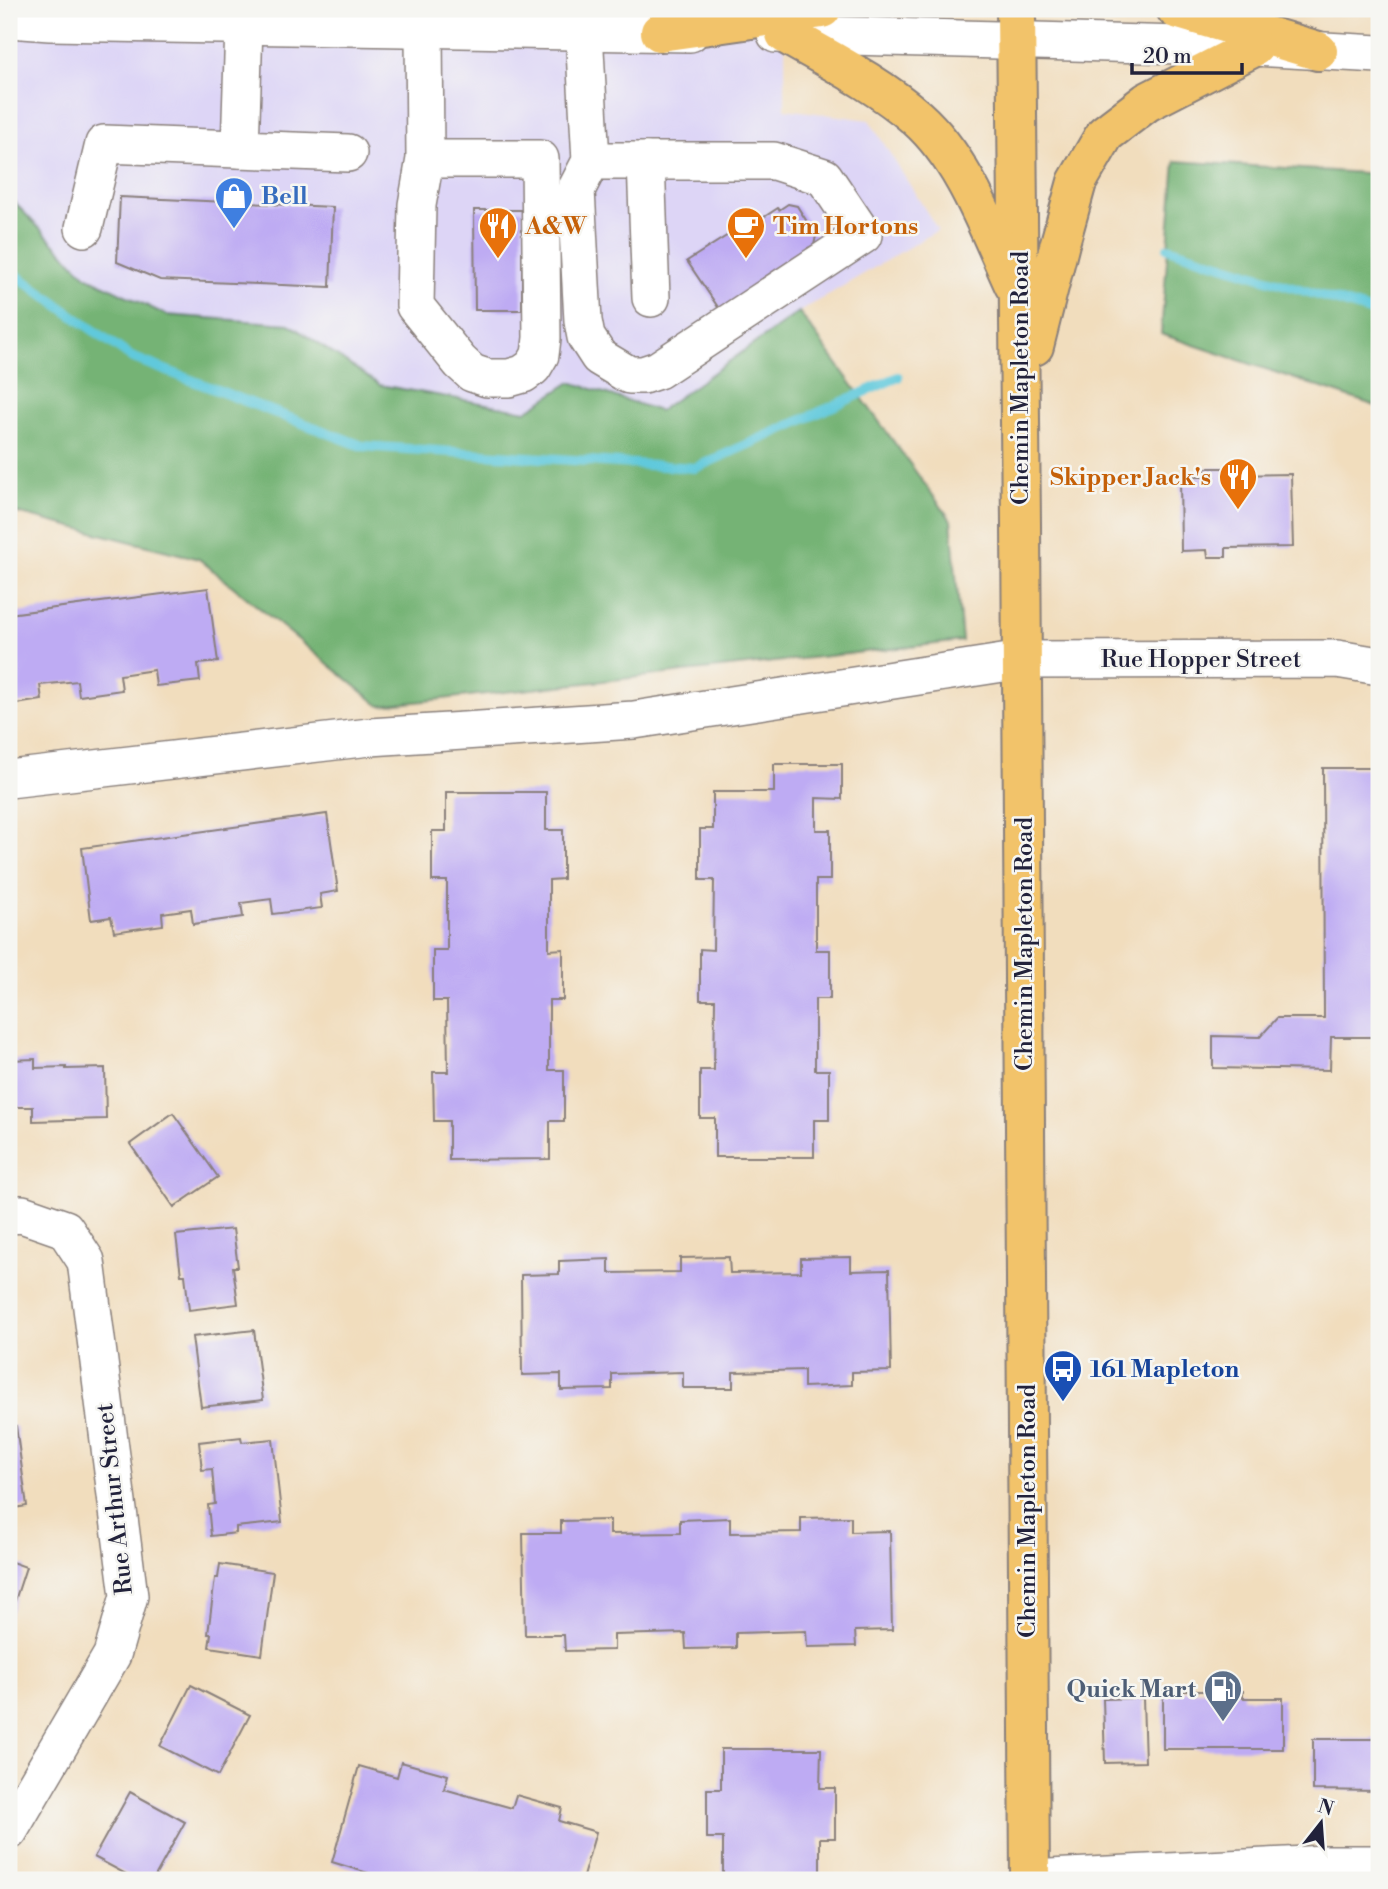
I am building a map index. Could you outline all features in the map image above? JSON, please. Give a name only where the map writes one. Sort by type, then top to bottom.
[{"type":"main road","points":[[668,21],[766,20],[822,9]]},
{"type":"main road","points":[[1176,9],[1318,51]]},
{"type":"main road","points":[[766,20],[866,81],[917,119],[941,145],[967,186],[1020,297]]},
{"type":"main road","name":"Chemin Mapleton Road","points":[[1017,24],[1030,1880]]},
{"type":"main road","points":[[1020,403],[1077,182],[1105,134],[1147,102],[1254,47]]},
{"type":"street","points":[[9,19],[244,26],[415,22],[584,32],[668,21]]},
{"type":"street","points":[[766,20],[1017,24],[1254,47],[1379,54]]},
{"type":"street","points":[[415,22],[425,159],[416,205],[415,306],[472,373],[487,378],[509,378],[523,374],[533,367],[540,355],[542,338],[540,159],[425,159]]},
{"type":"street","points":[[240,149],[244,26]]},
{"type":"street","points":[[584,32],[591,162],[576,190],[583,321],[586,337],[599,358],[629,375],[643,375],[658,370],[863,235],[824,177],[774,161],[591,162]]},
{"type":"street","points":[[84,228],[104,144],[348,153]]},
{"type":"street","points":[[646,161],[651,298]]},
{"type":"street","name":"Rue Hopper Street","points":[[9,779],[370,737],[635,720],[1022,660],[1336,659],[1379,666]]},
{"type":"street","name":"Rue Arthur Street","points":[[9,1215],[22,1213],[65,1229],[86,1261],[129,1595],[112,1655],[9,1831]]},
{"type":"street","points":[[1030,1880],[1311,1865],[1379,1864]]},
{"type":"shaded area","points":[[9,9],[785,9],[785,109],[869,120],[938,230],[799,312],[659,411],[571,382],[526,411],[380,385],[289,324],[166,315],[86,276],[9,197]]},
{"type":"green space","points":[[1175,161],[1379,174],[1379,407],[1161,334]]},
{"type":"green space","points":[[9,197],[86,276],[166,315],[289,324],[380,385],[526,411],[571,382],[659,411],[799,312],[951,520],[962,641],[380,706],[199,559],[9,511]]},
{"type":"building","points":[[120,197],[333,207],[330,287],[160,280],[117,262]]},
{"type":"building","name":"Tim Hortons","points":[[788,204],[797,206],[816,236],[814,245],[808,248],[805,259],[722,313],[687,261],[749,219],[758,221]]},
{"type":"building","name":"A&W","points":[[474,210],[522,210],[522,310],[475,310]]},
{"type":"building","points":[[1206,468],[1225,468],[1225,475],[1291,474],[1293,547],[1226,548],[1226,557],[1208,557],[1207,550],[1181,551],[1180,476],[1206,476]]},
{"type":"building","points":[[208,588],[218,662],[198,664],[200,681],[156,686],[154,670],[120,675],[122,690],[79,696],[77,681],[40,685],[42,700],[9,705],[9,614]]},
{"type":"building","points":[[774,764],[842,764],[842,799],[816,798],[816,830],[830,830],[830,880],[816,880],[816,950],[830,950],[830,999],[815,999],[815,1070],[829,1070],[829,1120],[814,1120],[814,1157],[715,1157],[715,1118],[700,1118],[700,1070],[714,1070],[715,1000],[700,1000],[700,949],[713,950],[714,880],[700,880],[700,829],[713,829],[713,792],[774,792]]},
{"type":"building","points":[[1323,768],[1379,768],[1379,1037],[1331,1037],[1330,1070],[1213,1068],[1213,1036],[1260,1037],[1277,1018],[1324,1018]]},
{"type":"building","points":[[446,792],[546,792],[546,830],[563,830],[563,879],[549,880],[549,950],[563,949],[563,1000],[549,1000],[549,1070],[564,1070],[564,1121],[550,1121],[550,1159],[449,1160],[449,1121],[434,1121],[433,1072],[448,1072],[447,1001],[433,1001],[433,950],[447,950],[447,881],[432,881],[432,831],[446,831]]},
{"type":"building","points":[[327,814],[338,891],[320,894],[322,908],[273,914],[271,899],[241,903],[243,917],[193,924],[191,909],[162,913],[163,925],[114,932],[111,917],[91,920],[82,848]]},
{"type":"building","points":[[35,1059],[35,1068],[105,1068],[106,1119],[33,1121],[33,1107],[9,1107],[9,1060]]},
{"type":"building","points":[[173,1113],[218,1177],[174,1207],[130,1144]]},
{"type":"building","points":[[233,1229],[238,1267],[233,1267],[238,1304],[189,1310],[176,1235]]},
{"type":"building","points":[[729,1257],[730,1273],[801,1272],[801,1258],[851,1257],[851,1271],[889,1270],[891,1371],[852,1372],[852,1385],[804,1387],[804,1370],[733,1372],[733,1388],[683,1388],[683,1372],[612,1374],[612,1389],[561,1390],[561,1374],[522,1375],[521,1275],[559,1274],[559,1261],[609,1259],[609,1273],[680,1272],[680,1258]]},
{"type":"building","points":[[254,1330],[263,1400],[201,1407],[192,1337]]},
{"type":"building","points":[[16,1426],[27,1506],[9,1509],[9,1427]]},
{"type":"building","points":[[241,1437],[242,1442],[273,1439],[282,1522],[236,1527],[236,1533],[211,1536],[208,1505],[215,1504],[212,1469],[202,1470],[199,1442]]},
{"type":"building","points":[[851,1517],[851,1532],[890,1531],[892,1630],[855,1631],[856,1646],[807,1647],[806,1631],[736,1633],[736,1648],[686,1649],[685,1633],[614,1635],[614,1650],[565,1651],[564,1635],[525,1635],[523,1533],[561,1533],[561,1521],[610,1520],[610,1534],[680,1533],[680,1520],[730,1518],[730,1533],[801,1532],[801,1518]]},
{"type":"building","points":[[9,1561],[26,1567],[9,1619]]},
{"type":"building","points":[[220,1564],[273,1572],[262,1655],[209,1647],[211,1634],[208,1634],[215,1578],[218,1578]]},
{"type":"building","points":[[191,1685],[250,1715],[218,1776],[160,1746]]},
{"type":"building","name":"Quick Mart","points":[[1163,1691],[1243,1691],[1243,1698],[1283,1698],[1283,1749],[1163,1749]]},
{"type":"building","points":[[1143,1698],[1145,1762],[1105,1763],[1103,1699]]},
{"type":"building","points":[[1313,1739],[1379,1739],[1379,1791],[1313,1790]]},
{"type":"building","points":[[721,1749],[821,1749],[820,1788],[835,1788],[835,1838],[820,1838],[820,1880],[723,1880],[723,1838],[707,1838],[707,1789],[721,1789]]},
{"type":"building","points":[[401,1762],[448,1775],[444,1789],[512,1808],[516,1795],[562,1808],[559,1821],[596,1832],[582,1880],[369,1880],[371,1874],[332,1862],[359,1766],[397,1777]]},
{"type":"building","points":[[130,1792],[185,1822],[153,1880],[137,1880],[94,1857]]},
{"type":"waterway","points":[[1168,248],[1379,314]]},
{"type":"waterway","points":[[9,270],[131,357],[362,446],[695,468],[898,377]]},
{"type":"place","name":"Bell","points":[[234,230]]},
{"type":"place","name":"A&W","points":[[498,260]]},
{"type":"place","name":"Tim Hortons","points":[[746,260]]},
{"type":"place","name":"Skipper Jack's","points":[[1238,511]]},
{"type":"place","name":"161 Mapleton","points":[[1063,1403]]},
{"type":"place","name":"Quick Mart","points":[[1223,1723]]}]
